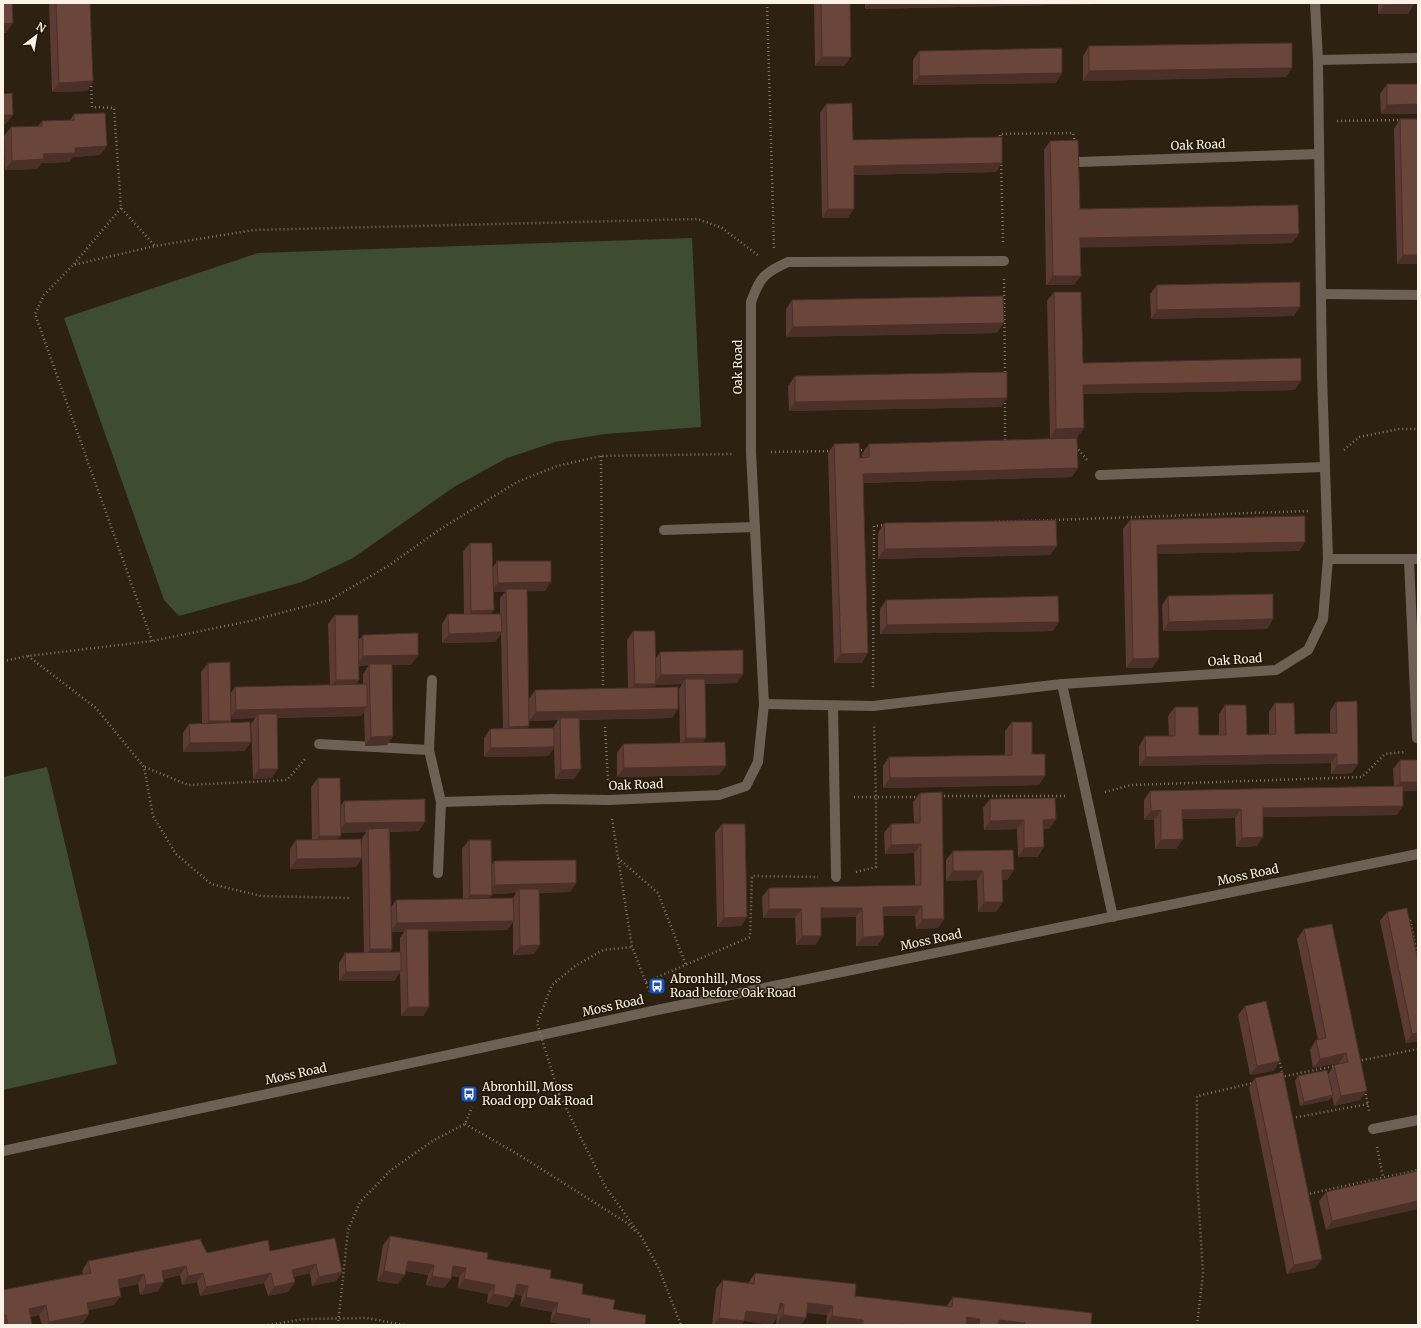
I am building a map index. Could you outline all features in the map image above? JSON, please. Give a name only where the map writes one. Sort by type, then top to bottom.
[{"type":"street","name":"Oak Road","points":[[764,704],[873,706],[1062,684],[1276,670],[1308,650],[1323,619],[1328,559],[1321,294],[1318,60],[1315,3]]},
{"type":"street","points":[[1318,60],[1418,58]]},
{"type":"street","name":"Oak Road","points":[[1078,162],[1319,154]]},
{"type":"street","name":"Oak Road","points":[[440,802],[550,799],[609,800],[719,795],[746,786],[758,762],[764,704],[751,452],[751,302],[759,281],[771,270],[788,262],[1004,261]]},
{"type":"street","points":[[1321,294],[1418,295]]},
{"type":"street","points":[[1100,475],[1325,467]]},
{"type":"street","points":[[664,530],[755,527]]},
{"type":"street","points":[[1328,559],[1414,559],[1417,738]]},
{"type":"street","points":[[432,680],[429,750],[440,802],[438,873]]},
{"type":"street","points":[[1062,684],[1113,917]]},
{"type":"street","points":[[834,706],[836,877]]},
{"type":"street","points":[[320,744],[429,750]]},
{"type":"street","name":"Moss Road","points":[[3,1151],[657,1010],[1418,854]]},
{"type":"street","points":[[1373,1130],[1418,1120]]},
{"type":"path","points":[[762,258],[774,251],[767,3]]},
{"type":"path","points":[[91,78],[92,108],[114,108],[121,208],[155,246]]},
{"type":"path","points":[[1319,121],[1403,120]]},
{"type":"path","points":[[121,208],[73,265],[44,295],[35,314],[152,641]]},
{"type":"path","points":[[73,265],[155,246],[254,230],[698,219],[722,228],[762,258],[771,270]]},
{"type":"path","points":[[1325,467],[1359,437],[1399,429],[1418,429]]},
{"type":"path","points":[[1068,446],[1078,449],[1100,475]]},
{"type":"path","points":[[3,661],[28,656],[152,641],[250,621],[330,600],[388,566],[439,530],[517,482],[557,466],[601,456],[838,450]]},
{"type":"path","points":[[854,450],[870,450]]},
{"type":"path","points":[[601,456],[603,690]]},
{"type":"path","points":[[993,522],[1326,510]]},
{"type":"path","points":[[646,982],[750,937],[752,876],[836,877],[876,866],[876,797],[873,706],[874,526],[890,525]]},
{"type":"path","points":[[28,656],[96,708],[144,766],[188,785],[287,780],[320,744]]},
{"type":"path","points":[[605,727],[609,800],[632,947],[657,1010]]},
{"type":"path","points":[[939,796],[1087,796],[1132,785],[1362,777],[1386,754],[1412,751]]},
{"type":"path","points":[[144,766],[153,816],[176,854],[211,884],[261,896],[350,898]]},
{"type":"path","points":[[836,798],[924,796]]},
{"type":"path","points":[[618,858],[658,893],[686,965]]},
{"type":"path","points":[[1410,920],[1418,959]]},
{"type":"path","points":[[632,947],[603,950],[575,966],[552,985],[537,1023],[559,1094],[605,1186],[642,1238],[659,1269],[681,1325]]},
{"type":"path","points":[[1351,1062],[1418,1048]]},
{"type":"path","points":[[1278,1053],[1284,1083]]},
{"type":"path","points":[[1357,1053],[1360,1068]]},
{"type":"path","points":[[1275,1078],[1336,1066]]},
{"type":"path","points":[[1196,1325],[1203,1274],[1197,1177],[1197,1096],[1260,1082]]},
{"type":"path","points":[[1363,1082],[1383,1178]]},
{"type":"path","points":[[1292,1118],[1368,1104]]},
{"type":"path","points":[[338,1325],[348,1230],[360,1202],[391,1170],[434,1140],[465,1124],[472,1107]]},
{"type":"path","points":[[1290,1111],[1293,1126]]},
{"type":"path","points":[[465,1124],[519,1155],[627,1223],[642,1238]]},
{"type":"path","points":[[1308,1194],[1418,1170]]},
{"type":"path","points":[[1306,1186],[1309,1201]]},
{"type":"path","points":[[268,1325],[305,1319],[338,1318],[367,1318],[404,1325]]},
{"type":"green space","points":[[692,238],[701,427],[605,434],[555,442],[507,458],[454,487],[353,558],[302,582],[179,616],[164,600],[64,318],[258,253]]},
{"type":"green space","points":[[47,767],[117,1064],[3,1090],[3,777]]},
{"type":"building","points":[[3,3],[12,3],[13,23],[3,24]]},
{"type":"building","points":[[56,3],[90,3],[93,81],[59,83]]},
{"type":"building","points":[[821,3],[850,3],[851,57],[822,57]]},
{"type":"building","points":[[1384,3],[1414,3],[1414,4],[1384,5]]},
{"type":"building","points":[[1292,43],[1292,68],[1089,71],[1089,46]]},
{"type":"building","points":[[1062,48],[1062,73],[919,76],[919,51]]},
{"type":"building","points":[[1387,84],[1418,84],[1418,104],[1387,105]]},
{"type":"building","points":[[12,93],[13,115],[3,115],[3,94]]},
{"type":"building","points":[[852,103],[853,140],[1002,137],[1002,163],[854,166],[854,209],[828,209],[826,104]]},
{"type":"building","points":[[105,113],[107,146],[75,148],[75,153],[43,154],[44,159],[12,161],[11,127],[42,126],[42,121],[74,120],[74,114]]},
{"type":"building","points":[[1400,119],[1418,119],[1418,255],[1403,255]]},
{"type":"building","points":[[1078,140],[1080,209],[1298,205],[1299,234],[1080,238],[1081,276],[1053,276],[1050,141]]},
{"type":"building","points":[[1300,282],[1300,307],[1157,310],[1157,285]]},
{"type":"building","points":[[1054,292],[1081,292],[1083,363],[1301,358],[1301,381],[1083,385],[1084,428],[1056,429]]},
{"type":"building","points":[[1003,296],[1004,323],[793,327],[792,300]]},
{"type":"building","points":[[1007,372],[1007,398],[795,402],[795,376]]},
{"type":"building","points":[[1077,438],[1078,468],[863,474],[868,653],[841,654],[834,444],[859,443],[860,458],[869,457],[869,444]]},
{"type":"building","points":[[1305,516],[1305,542],[1157,545],[1159,658],[1133,659],[1130,520]]},
{"type":"building","points":[[1056,520],[1057,546],[885,549],[884,523]]},
{"type":"building","points":[[470,543],[492,543],[494,610],[471,611]]},
{"type":"building","points":[[497,561],[551,561],[551,582],[498,583]]},
{"type":"building","points":[[506,589],[527,589],[529,726],[509,727]]},
{"type":"building","points":[[1273,594],[1273,619],[1169,622],[1168,596]]},
{"type":"building","points":[[1058,596],[1059,622],[887,625],[886,600]]},
{"type":"building","points":[[448,614],[501,614],[502,632],[449,634]]},
{"type":"building","points":[[335,615],[358,615],[359,680],[336,680]]},
{"type":"building","points":[[633,631],[655,631],[656,684],[635,684]]},
{"type":"building","points":[[418,633],[418,655],[363,656],[363,635]]},
{"type":"building","points":[[743,650],[743,674],[661,675],[660,652]]},
{"type":"building","points":[[230,662],[231,721],[209,721],[208,663]]},
{"type":"building","points":[[369,664],[392,664],[393,736],[371,737]]},
{"type":"building","points":[[685,679],[705,679],[706,738],[686,738]]},
{"type":"building","points":[[367,684],[367,707],[236,710],[235,687]]},
{"type":"building","points":[[678,687],[678,709],[536,712],[535,690]]},
{"type":"building","points":[[1357,701],[1358,764],[1337,765],[1337,754],[1146,757],[1145,736],[1175,736],[1175,707],[1198,707],[1199,735],[1226,735],[1225,705],[1246,705],[1247,735],[1276,734],[1275,703],[1294,703],[1295,734],[1337,733],[1336,702]]},
{"type":"building","points":[[258,714],[277,714],[278,769],[259,769]]},
{"type":"building","points":[[560,718],[579,718],[581,769],[561,770]]},
{"type":"building","points":[[250,722],[251,742],[190,743],[189,724]]},
{"type":"building","points":[[1012,722],[1032,722],[1032,754],[1045,754],[1045,776],[890,778],[889,757],[1012,755]]},
{"type":"building","points":[[554,728],[554,747],[491,748],[490,729]]},
{"type":"building","points":[[725,742],[726,766],[624,768],[623,744]]},
{"type":"building","points":[[1400,760],[1418,760],[1418,782],[1400,782]]},
{"type":"building","points":[[318,778],[340,778],[341,836],[319,836]]},
{"type":"building","points":[[1403,786],[1403,806],[1263,808],[1263,837],[1242,838],[1241,809],[1182,810],[1183,839],[1161,840],[1161,810],[1151,811],[1150,791]]},
{"type":"building","points":[[942,792],[944,919],[922,919],[922,906],[883,907],[884,936],[863,937],[862,908],[821,908],[821,936],[802,936],[801,909],[769,909],[769,888],[921,885],[921,844],[891,845],[891,824],[920,823],[920,793]]},
{"type":"building","points":[[1055,798],[1056,819],[1043,820],[1044,847],[1024,848],[1024,820],[990,821],[990,799]]},
{"type":"building","points":[[425,799],[425,822],[345,823],[344,801]]},
{"type":"building","points":[[722,824],[745,824],[747,917],[724,918]]},
{"type":"building","points":[[389,828],[392,949],[370,949],[368,829]]},
{"type":"building","points":[[361,839],[362,858],[297,859],[296,840]]},
{"type":"building","points":[[469,840],[491,840],[492,895],[470,895]]},
{"type":"building","points":[[1013,850],[1014,870],[1002,870],[1003,902],[984,902],[983,871],[953,871],[953,851]]},
{"type":"building","points":[[576,860],[576,883],[495,885],[494,861]]},
{"type":"building","points":[[519,889],[539,889],[540,945],[520,946]]},
{"type":"building","points":[[513,898],[514,921],[397,923],[396,900]]},
{"type":"building","points":[[1407,908],[1418,961],[1418,1033],[1412,1034],[1387,912]]},
{"type":"building","points":[[1332,924],[1367,1091],[1341,1096],[1334,1065],[1348,1062],[1346,1053],[1320,1059],[1316,1040],[1326,1038],[1304,929]]},
{"type":"building","points":[[406,929],[428,929],[429,1007],[408,1007]]},
{"type":"building","points":[[401,952],[401,971],[346,972],[345,953]]},
{"type":"building","points":[[1266,1001],[1280,1061],[1257,1066],[1245,1006]]},
{"type":"building","points":[[1327,1070],[1333,1095],[1304,1102],[1298,1076]]},
{"type":"building","points":[[1283,1072],[1322,1259],[1294,1265],[1255,1078]]},
{"type":"building","points":[[1418,1171],[1418,1201],[1332,1221],[1326,1192]]},
{"type":"building","points":[[390,1236],[488,1253],[487,1259],[551,1270],[550,1278],[583,1284],[582,1294],[615,1300],[613,1309],[646,1315],[645,1325],[589,1325],[590,1319],[556,1313],[558,1303],[526,1297],[528,1286],[517,1284],[514,1298],[493,1294],[495,1285],[464,1279],[466,1268],[453,1266],[451,1279],[432,1276],[434,1265],[408,1261],[405,1275],[384,1271]]},
{"type":"building","points":[[335,1238],[342,1272],[319,1277],[316,1264],[292,1270],[295,1282],[274,1287],[271,1273],[206,1287],[203,1273],[188,1276],[186,1266],[162,1271],[164,1282],[146,1285],[144,1274],[118,1280],[121,1296],[87,1303],[89,1314],[49,1322],[46,1305],[29,1309],[32,1325],[8,1325],[6,1315],[3,1315],[3,1290],[91,1273],[88,1261],[200,1239],[207,1253],[268,1240],[270,1251]]},
{"type":"building","points":[[755,1273],[856,1284],[855,1296],[952,1307],[953,1297],[1092,1313],[1091,1324],[1100,1325],[1024,1325],[1025,1323],[999,1320],[998,1325],[979,1325],[980,1319],[967,1317],[966,1325],[863,1325],[863,1320],[832,1316],[833,1306],[808,1303],[806,1318],[783,1315],[784,1304],[780,1303],[778,1315],[746,1311],[744,1321],[719,1318],[723,1280],[754,1284]]},
{"type":"place","name":"Abronhill, Moss Road before Oak Road","points":[[657,986]]},
{"type":"place","name":"Abronhill, Moss Road opp Oak Road","points":[[469,1094]]}]
